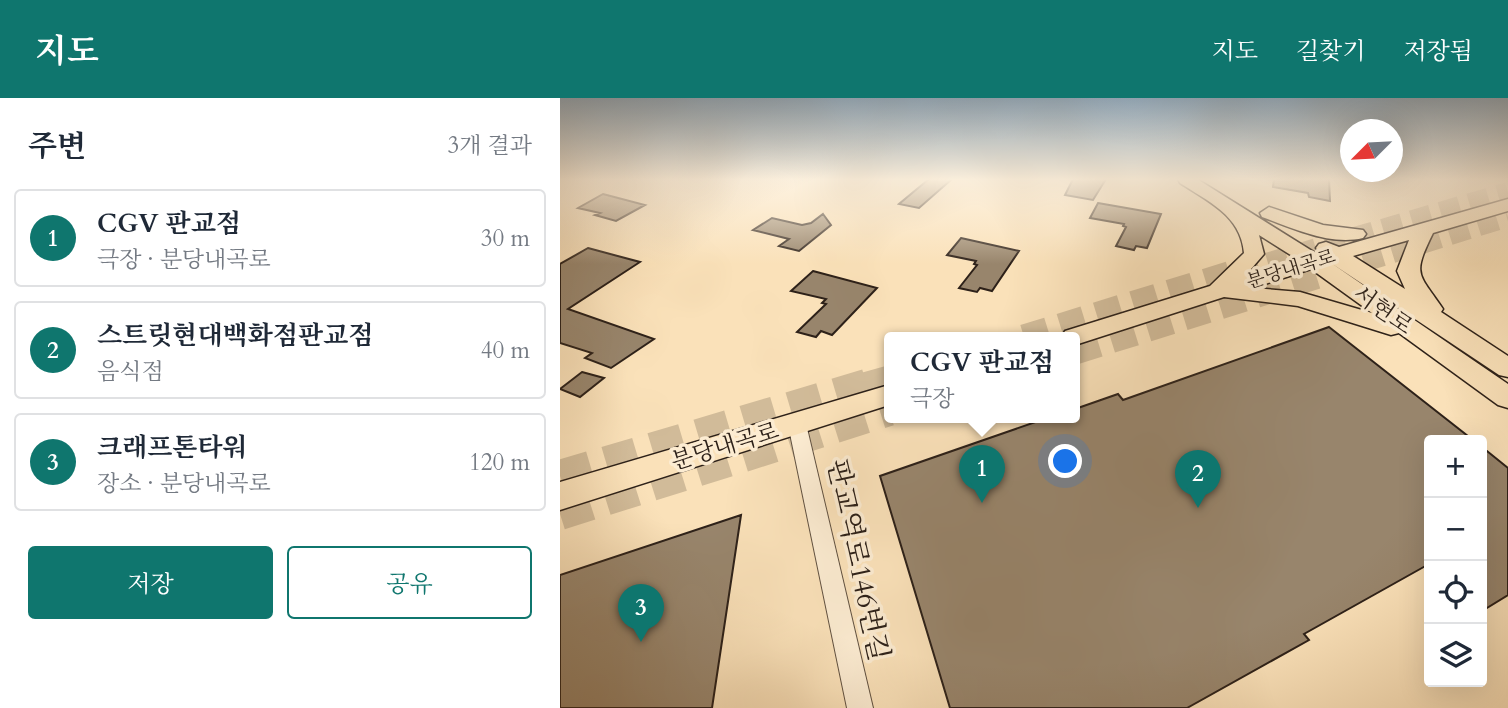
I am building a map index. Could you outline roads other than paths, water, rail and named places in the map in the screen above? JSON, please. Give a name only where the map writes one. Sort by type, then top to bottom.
[{"type":"main road","name":"서현로","points":[[1231,207],[1314,261],[1508,398]]},
{"type":"main road","name":"서현로","points":[[1260,207],[1338,254],[1508,368]]},
{"type":"main road","name":"분당내곡로","points":[[1080,335],[1314,261],[1499,207]]},
{"type":"main road","points":[[1217,292],[1254,254],[1255,247],[1236,211]]},
{"type":"main road","points":[[1269,213],[1320,231],[1334,233],[1425,229],[1407,264],[1409,283],[1445,326]]},
{"type":"main road","points":[[1217,292],[1308,301],[1423,338]]},
{"type":"main road","name":"분당내곡로","points":[[560,496],[884,397]]},
{"type":"street","name":"판교역로146번길","points":[[797,424],[860,708]]},
{"type":"tunnel","points":[[1239,271],[1455,207]]},
{"type":"tunnel","points":[[1335,271],[1508,217]]},
{"type":"tunnel","points":[[1040,332],[1245,269]]},
{"type":"tunnel","points":[[1080,350],[1341,269]]},
{"type":"tunnel","points":[[864,385],[884,379]]},
{"type":"tunnel","points":[[560,476],[870,384]]},
{"type":"tunnel","points":[[560,514],[884,412]]},
{"type":"place","name":"CGV 판교점","points":[[982,503]]},
{"type":"place","name":"스트릿현대백화점판교점","points":[[1198,508]]},
{"type":"place","name":"크래프톤타워","points":[[641,642]]}]
